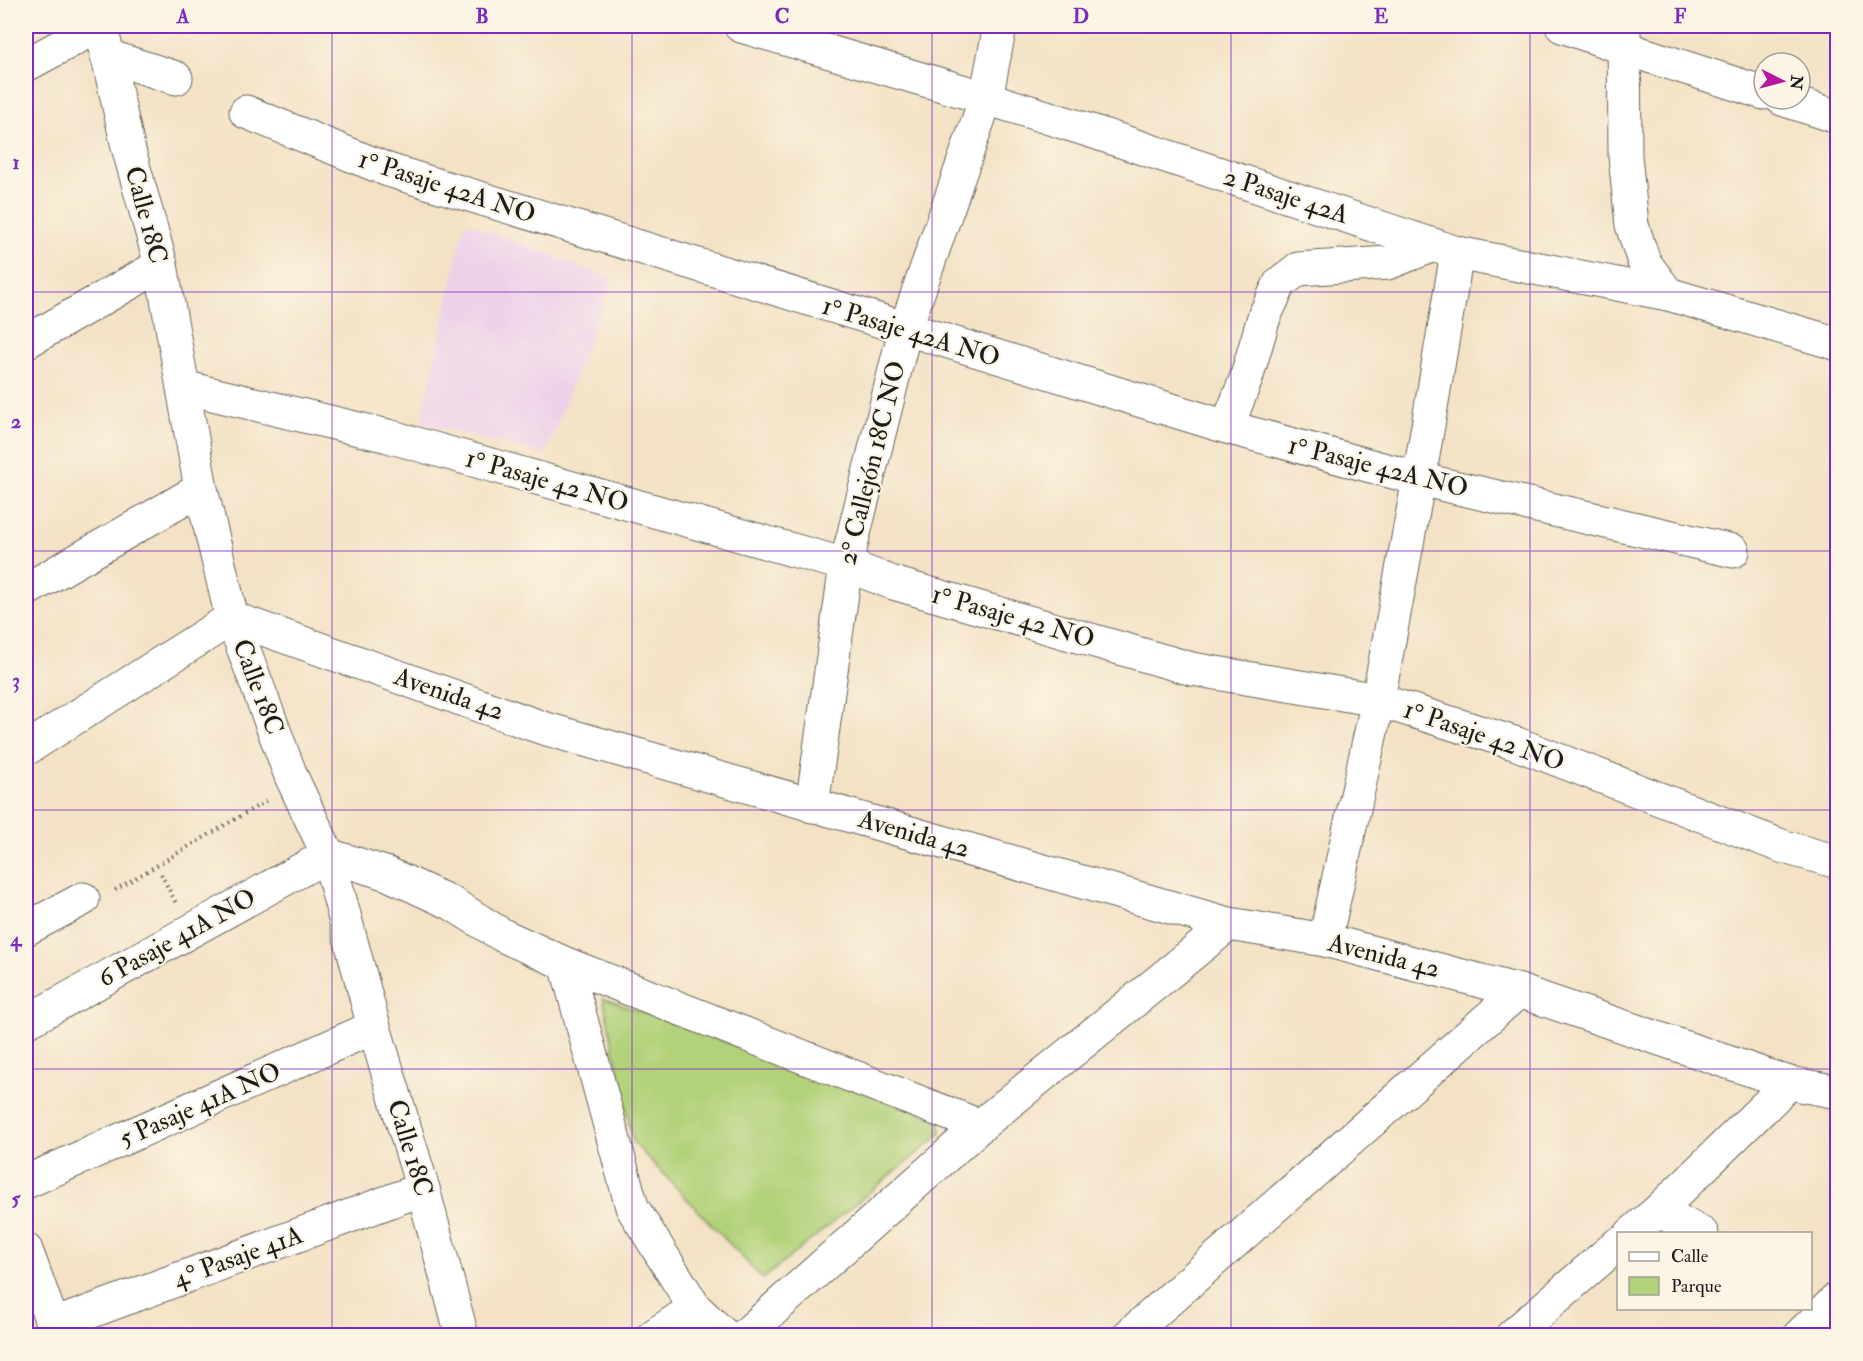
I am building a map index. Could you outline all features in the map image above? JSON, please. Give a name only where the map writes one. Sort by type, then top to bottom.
[{"type":"street","name":"2 Pasaje 42A","points":[[741,26],[986,98],[1446,249],[1668,294],[1838,344]]},
{"type":"street","name":"2° Callejón 18C NO","points":[[812,806],[846,565],[905,330],[986,98],[1000,26]]},
{"type":"street","points":[[1562,26],[1624,37],[1752,88]]},
{"type":"street","points":[[26,65],[102,36],[176,78]]},
{"type":"street","name":"Calle 18C","points":[[102,36],[128,147],[161,265],[201,489],[232,618],[291,776],[328,855],[374,1027],[423,1189],[456,1334]]},
{"type":"street","points":[[1624,37],[1625,156],[1632,225],[1644,262],[1668,294]]},
{"type":"street","points":[[1812,109],[1838,117]]},
{"type":"street","name":"1° Pasaje 42A NO","points":[[246,112],[388,170],[1227,428],[1419,479],[1733,551]]},
{"type":"street","points":[[1227,428],[1246,379],[1264,317],[1280,283],[1298,269],[1388,263],[1446,249],[1419,479],[1378,700],[1325,940]]},
{"type":"street","points":[[26,342],[161,265]]},
{"type":"street","name":"1° Pasaje 42 NO","points":[[183,387],[388,436],[846,565],[893,583],[1192,669],[1378,700],[1517,744],[1784,848],[1838,862]]},
{"type":"street","points":[[26,590],[201,489]]},
{"type":"street","points":[[26,749],[232,618]]},
{"type":"street","name":"Avenida 42","points":[[232,618],[543,728],[1229,924],[1325,940],[1519,991],[1789,1083],[1838,1092]]},
{"type":"street","points":[[328,855],[398,878],[451,903],[502,935],[566,964],[980,1126]]},
{"type":"street","name":"6 Pasaje 41A NO","points":[[26,1022],[328,855]]},
{"type":"street","points":[[26,929],[95,897]]},
{"type":"street","points":[[744,1335],[980,1126],[1229,924]]},
{"type":"street","points":[[566,964],[632,1207],[695,1308],[725,1335]]},
{"type":"street","points":[[1128,1335],[1519,991]]},
{"type":"street","name":"5 Pasaje 41A NO","points":[[26,1182],[374,1027]]},
{"type":"street","points":[[1632,1232],[1659,1210],[1789,1083]]},
{"type":"street","name":"4° Pasaje 41A","points":[[56,1330],[423,1189]]},
{"type":"street","points":[[1659,1210],[1700,1232]]},
{"type":"street","points":[[1512,1335],[1617,1245]]},
{"type":"street","points":[[26,1250],[56,1330]]},
{"type":"street","points":[[1799,1335],[1827,1297]]},
{"type":"street","points":[[653,1335],[695,1308]]},
{"type":"path","points":[[95,897],[270,799]]},
{"type":"shaded area","points":[[465,222],[613,279],[545,454],[421,423]]},
{"type":"green space","points":[[603,998],[939,1119],[941,1134],[763,1279],[633,1142]]}]
